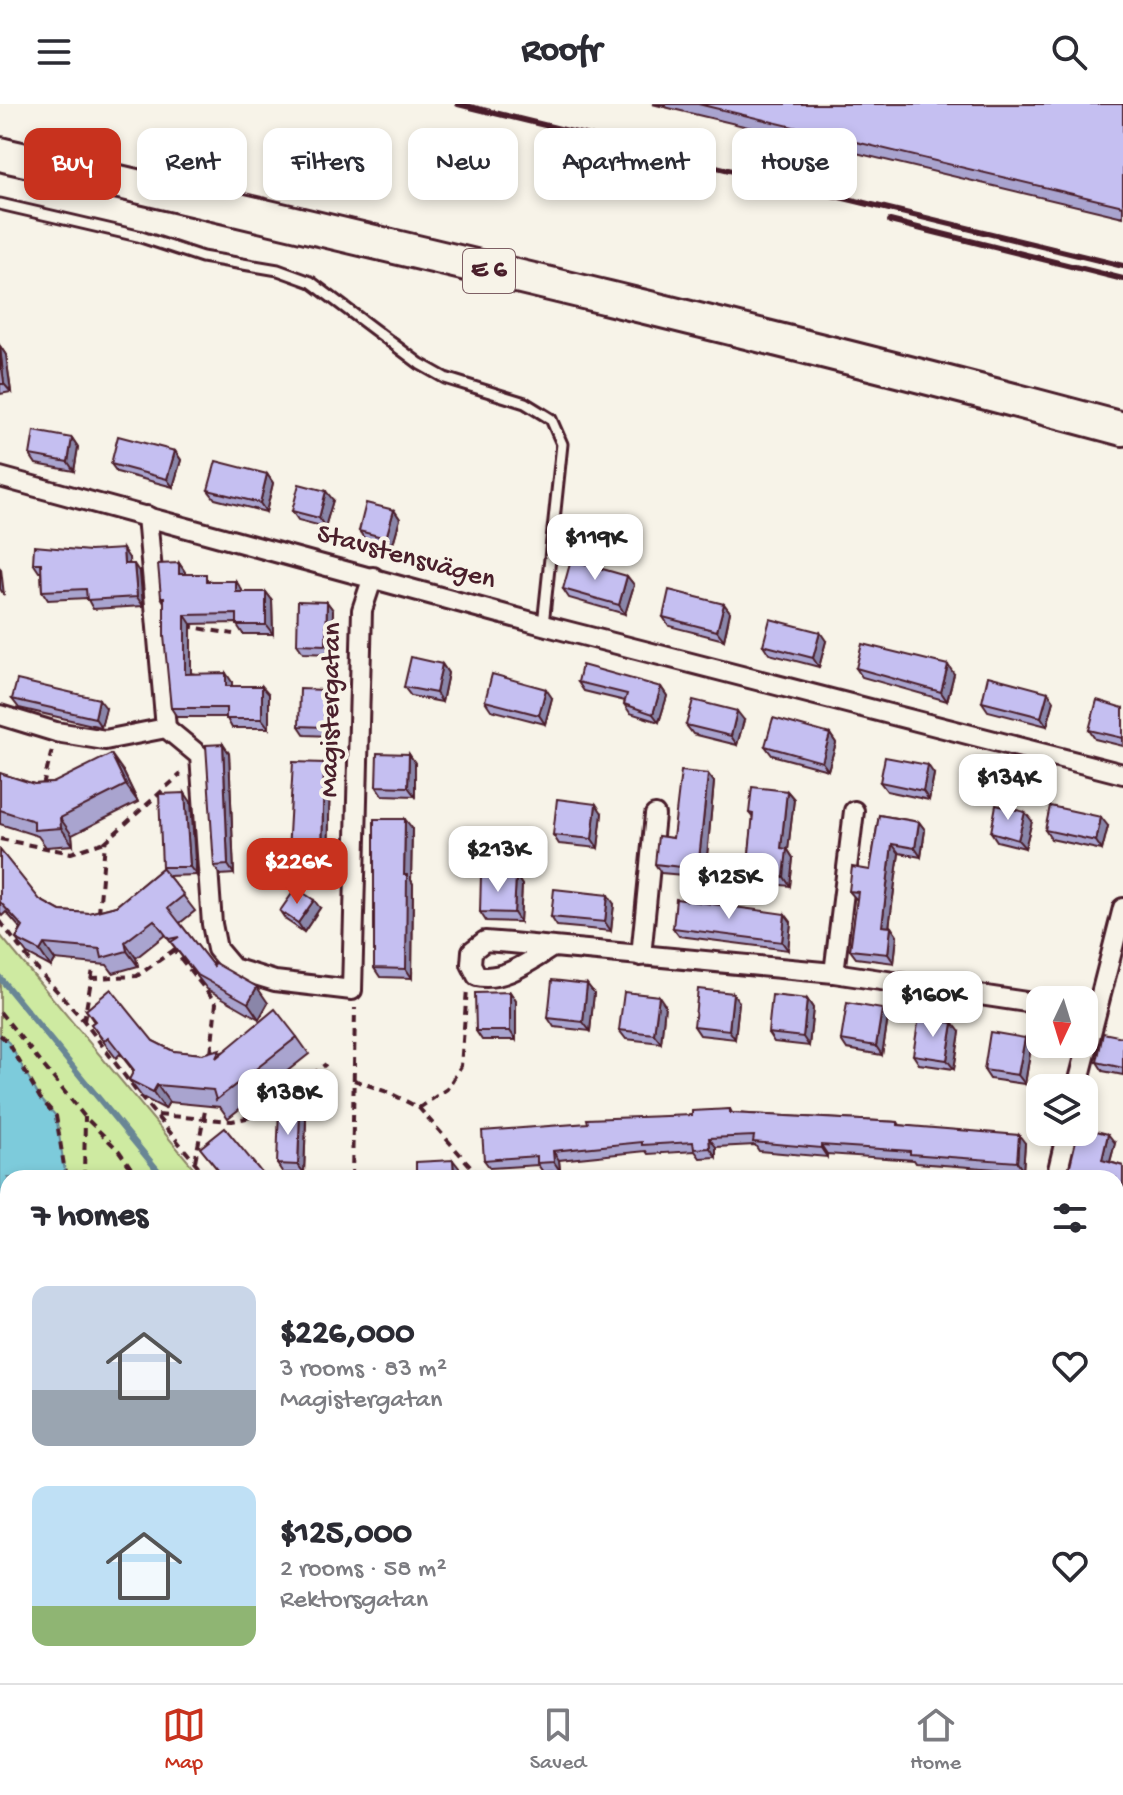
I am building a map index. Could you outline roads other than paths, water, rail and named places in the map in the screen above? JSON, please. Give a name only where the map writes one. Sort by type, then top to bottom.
[{"type":"highway","name":"E 6","points":[[0,154],[332,232],[977,390],[1123,429]]},
{"type":"highway","name":"E 6","points":[[977,390],[1123,417]]},
{"type":"street","name":"Stavstensvägen","points":[[0,477],[543,625],[1123,774]]},
{"type":"street","points":[[0,715],[56,732],[105,740],[166,728],[147,516]]},
{"type":"street","name":"Magistergatan","points":[[166,728],[200,756],[212,924],[217,949],[233,968],[275,981],[352,990],[362,610],[373,577]]},
{"type":"street","points":[[834,973],[854,811]]},
{"type":"street","points":[[641,956],[655,815]]},
{"type":"street","points":[[1098,986],[1123,908]]},
{"type":"street","points":[[553,947],[489,979],[477,976],[471,964],[472,951],[485,941],[553,947],[641,956],[834,973],[1026,1002]]},
{"type":"street","points":[[1058,1170],[1064,1146]]},
{"type":"lane","points":[[0,204],[138,236],[202,257],[278,270],[311,282],[420,364],[445,378],[525,403],[551,419],[562,444],[543,625]]},
{"type":"water","points":[[0,1035],[9,1043],[40,1098],[56,1116],[65,1170],[0,1170]]},
{"type":"waterway","points":[[0,978],[157,1170]]},
{"type":"railway","points":[[458,104],[1123,266]]},
{"type":"railway","points":[[890,221],[1123,279]]}]
